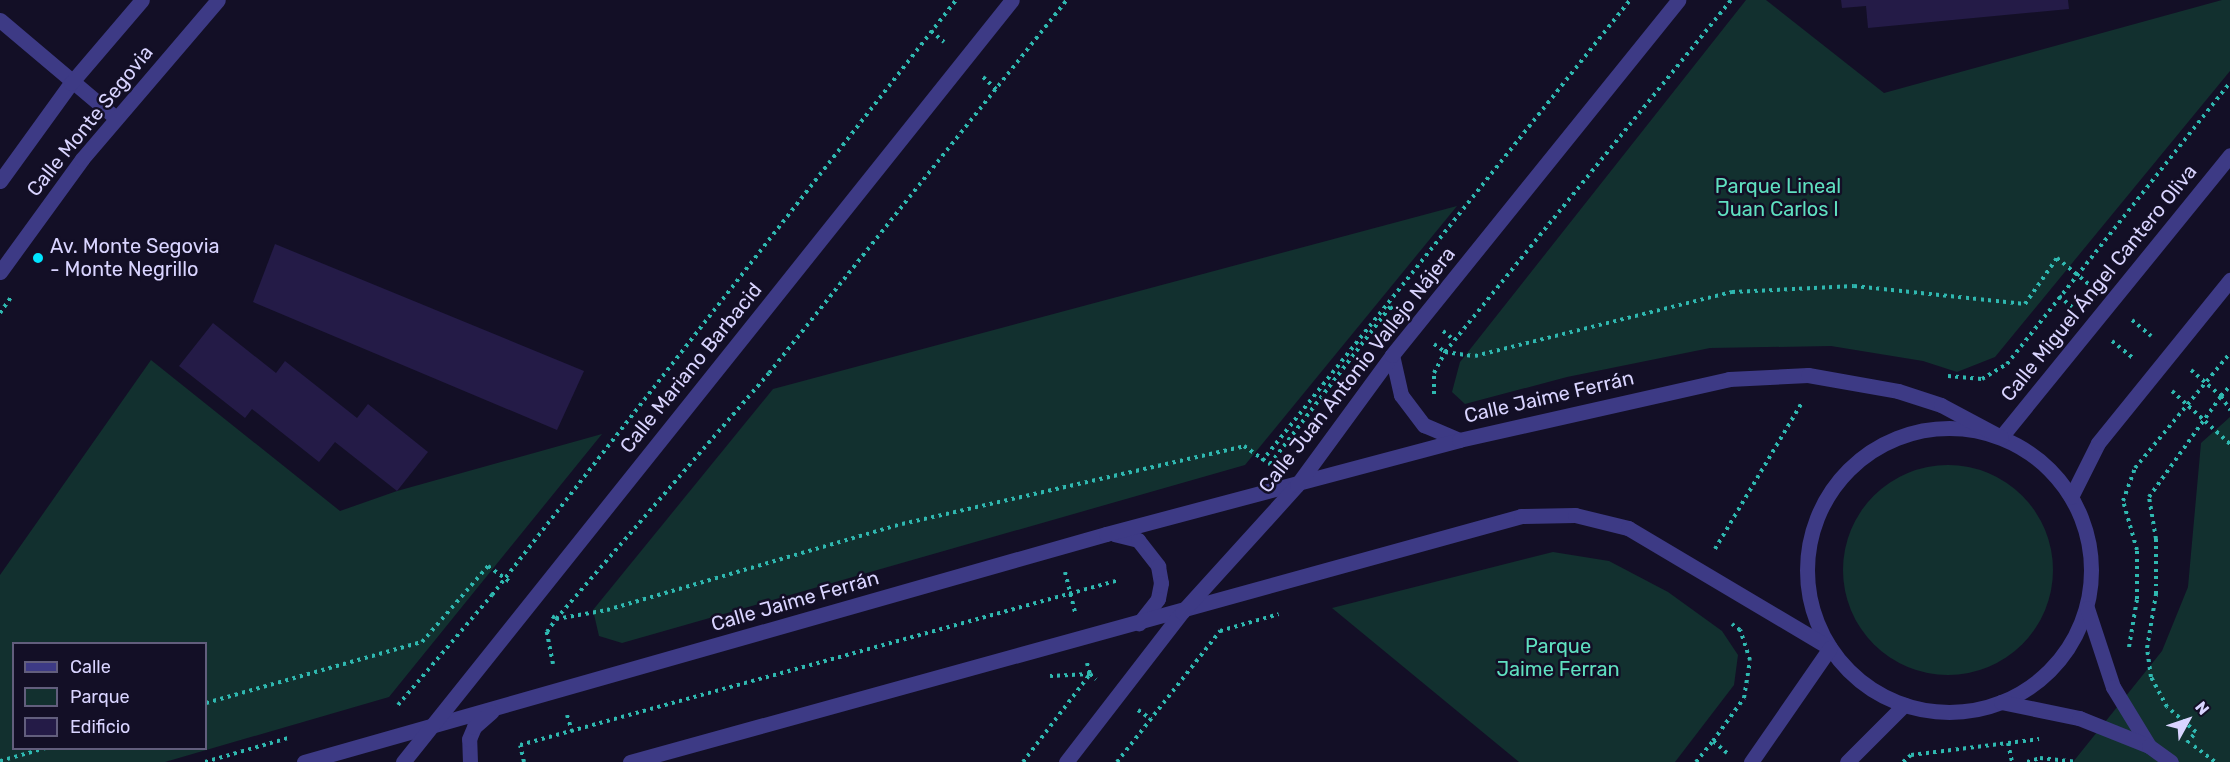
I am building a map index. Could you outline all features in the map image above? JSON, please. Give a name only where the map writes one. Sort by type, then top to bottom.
[{"type":"street","name":"Calle Monte Segovia","points":[[0,181],[71,83],[142,0]]},
{"type":"street","name":"Calle Monte Segovia","points":[[0,272],[116,118],[218,0]]},
{"type":"street","name":"Calle Mariano Barbacid","points":[[403,762],[1012,0]]},
{"type":"street","name":"Calle Juan Antonio Vallejo Nájera","points":[[1066,762],[1182,612],[1297,485],[1392,355],[1678,0]]},
{"type":"street","points":[[0,20],[71,83],[116,118]]},
{"type":"street","name":"Calle Miguel Ángel Cantero Oliva","points":[[2001,437],[2230,155]]},
{"type":"street","points":[[2071,497],[2097,442],[2230,280]]},
{"type":"street","points":[[1392,355],[1401,395],[1424,426],[1459,440]]},
{"type":"street","name":"Calle Jaime Ferrán","points":[[304,762],[1106,534],[1459,440],[1729,379],[1808,375],[1898,391],[1941,405],[2028,452],[2052,472],[2071,497],[2091,557],[2087,607]]},
{"type":"street","points":[[2001,437],[1966,429],[1930,429],[1907,435],[1864,456],[1838,480],[1820,511],[1809,545],[1807,581],[1814,616],[1830,648],[1862,683],[1904,705],[1947,713],[2000,702],[2028,689],[2060,659],[2087,607]]},
{"type":"street","points":[[630,762],[1182,612],[1521,516],[1575,515],[1628,528],[1830,648]]},
{"type":"street","name":"Calle Jaime Ferrán","points":[[1106,534],[1138,540],[1158,566],[1161,583],[1158,599],[1137,624]]},
{"type":"street","points":[[2087,607],[2113,687],[2149,746]]},
{"type":"street","points":[[1751,762],[1830,648]]},
{"type":"street","points":[[2000,702],[2079,718],[2149,746],[2171,762]]},
{"type":"street","points":[[1847,762],[1904,705]]},
{"type":"street","name":"Calle Jaime Ferrán","points":[[470,762],[469,739],[474,727],[496,709]]},
{"type":"path","points":[[390,707],[401,704],[505,579],[956,0]]},
{"type":"path","points":[[556,619],[769,373],[1067,0]]},
{"type":"path","points":[[1258,465],[1630,0]]},
{"type":"path","points":[[1441,401],[1435,396],[1434,373],[1445,352],[1731,0]]},
{"type":"path","points":[[1937,374],[1982,379],[2007,364],[2076,274],[2230,83]]},
{"type":"path","points":[[207,703],[422,642],[488,566],[556,619],[607,610],[902,524],[1232,448],[1244,446],[1270,464],[1390,307],[1445,352],[1475,356],[1732,292],[1854,286],[2025,304],[2057,258],[2222,396],[2230,410]]},
{"type":"path","points":[[2128,653],[2137,599],[2137,550],[2123,501],[2135,468],[2230,353]]},
{"type":"path","points":[[2186,746],[2196,732],[2167,707],[2151,677],[2147,648],[2156,594],[2156,539],[2149,497],[2202,420],[2230,386]]},
{"type":"path","points":[[2202,420],[2230,444]]},
{"type":"path","points":[[524,762],[520,745],[1119,579]]},
{"type":"path","points":[[1117,762],[1220,631],[1287,611]]},
{"type":"path","points":[[552,660],[563,658]]},
{"type":"path","points":[[1023,762],[1090,674],[1039,677]]},
{"type":"path","points":[[205,762],[294,737]]},
{"type":"path","points":[[1903,762],[1911,755],[2042,738]]},
{"type":"path","points":[[1696,762],[1713,741]]},
{"type":"path","points":[[2008,744],[2012,762]]},
{"type":"path","points":[[0,762],[39,750]]},
{"type":"path","points":[[2026,762],[2040,758],[2076,762]]},
{"type":"green space","name":"Parque Lineal Juan Carlos I","points":[[1746,0],[1766,0],[1884,93],[2222,0],[2230,0],[2230,71],[1995,357],[1957,372],[1923,361],[1831,346],[1710,348],[1567,377],[1465,404],[1452,392],[1460,362]]},
{"type":"green space","points":[[1457,206],[1245,465],[622,643],[599,636],[593,610],[773,389]]},
{"type":"green space","points":[[151,360],[340,511],[397,491],[602,434],[389,697],[207,750],[207,642],[12,642],[12,750],[206,750],[165,762],[0,762],[0,575]]},
{"type":"green space","points":[[2230,417],[2230,762],[2073,762],[2162,651],[2188,587],[2201,443]]},
{"type":"green space","points":[[1938,465],[1958,465],[1979,469],[1998,477],[2029,503],[2041,520],[2049,539],[2053,570],[2049,601],[2041,620],[2015,651],[1998,663],[1979,671],[1958,675],[1938,675],[1917,671],[1898,663],[1867,637],[1855,620],[1847,601],[1843,580],[1843,560],[1847,539],[1855,520],[1881,489],[1898,477],[1917,469]]},
{"type":"green space","name":"Parque Jaime Ferran","points":[[1553,552],[1609,561],[1668,592],[1722,631],[1738,655],[1734,685],[1675,762],[1519,762],[1332,608]]},
{"type":"building","points":[[1841,0],[2068,0],[2069,9],[1868,28],[1866,6],[1842,8]]},
{"type":"building","points":[[275,244],[584,371],[557,430],[253,302]]},
{"type":"building","points":[[213,323],[276,373],[285,361],[357,418],[368,404],[428,452],[397,491],[335,442],[319,462],[252,409],[245,418],[179,366]]},
{"type":"place","name":"Av. Monte Segovia - Monte Negrillo","points":[[38,258]]}]
